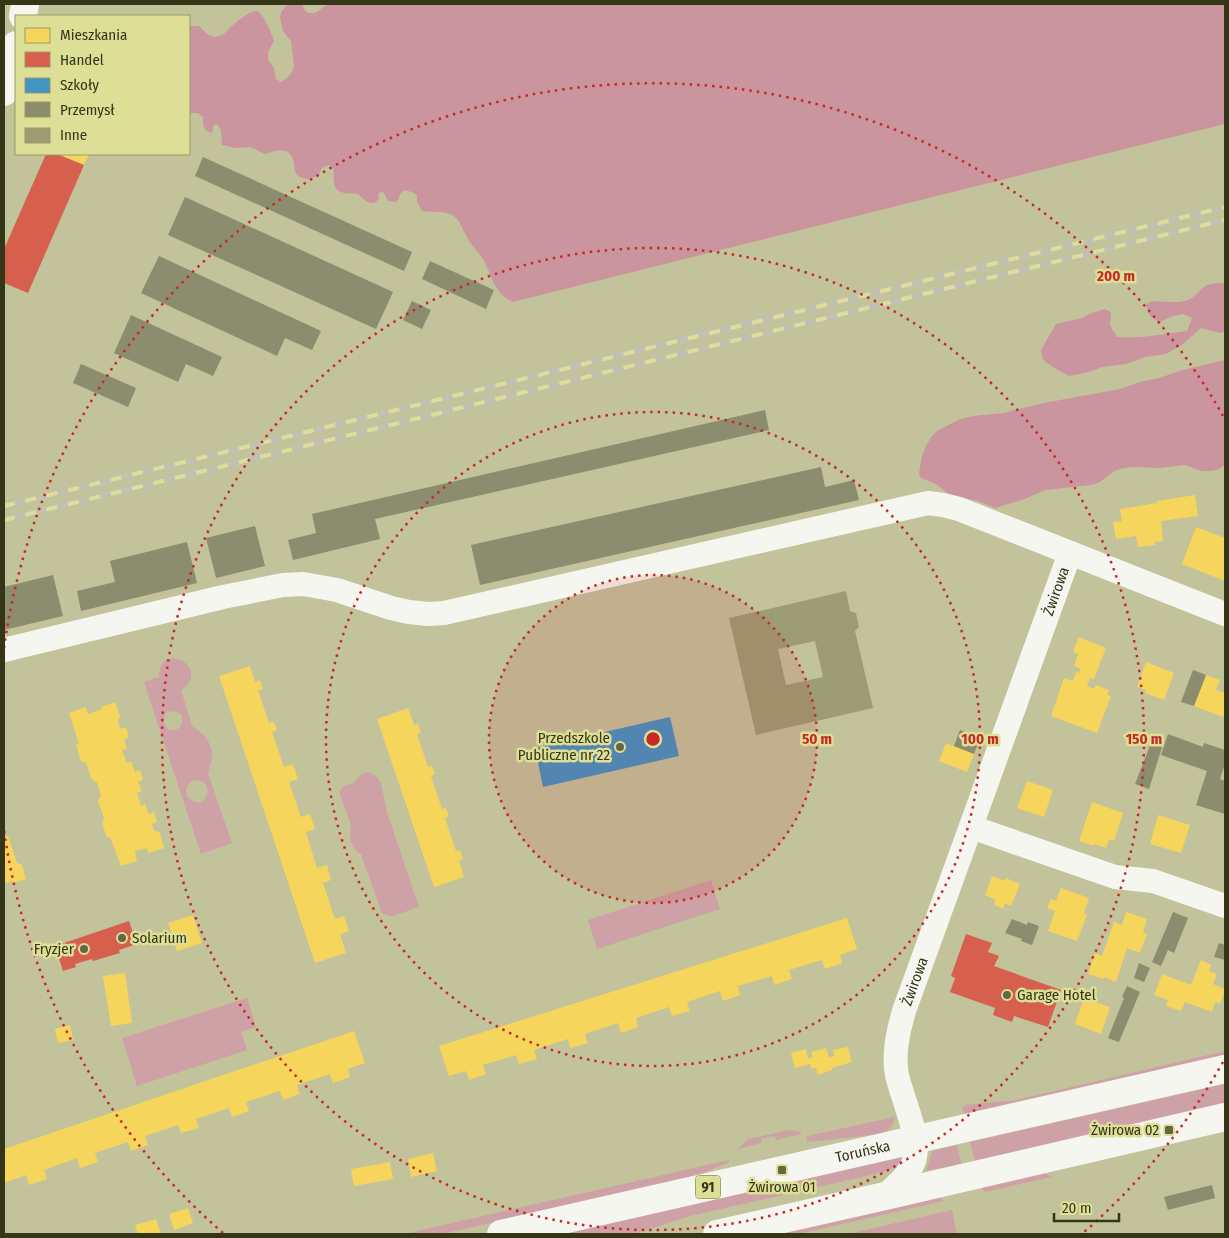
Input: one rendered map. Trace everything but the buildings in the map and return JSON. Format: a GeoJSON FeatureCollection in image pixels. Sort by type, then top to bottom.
{"type":"FeatureCollection","features":[{"type":"Feature","properties":{"kind":"main road"},"geometry":{"type":"LineString","coordinates":[[4,92],[15,49]]}},
{"type":"Feature","properties":{"kind":"main road","name":"Toruńska"},"geometry":{"type":"LineString","coordinates":[[501,1234],[1225,1069]]}},
{"type":"Feature","properties":{"kind":"main road"},"geometry":{"type":"LineString","coordinates":[[717,1234],[1225,1117]]}},
{"type":"Feature","properties":{"kind":"street"},"geometry":{"type":"LineString","coordinates":[[4,650],[223,597],[284,585],[303,584],[337,590],[409,612],[444,613],[928,503],[959,509],[1225,614]]}},
{"type":"Feature","properties":{"kind":"street","name":"Żwirowa"},"geometry":{"type":"LineString","coordinates":[[916,1140],[897,1074],[898,1036],[904,1011],[1070,553]]}},
{"type":"Feature","properties":{"kind":"street"},"geometry":{"type":"LineString","coordinates":[[971,827],[1115,877],[1153,881],[1225,906]]}},
{"type":"Feature","properties":{"kind":"street"},"geometry":{"type":"LineString","coordinates":[[885,1196],[909,1172],[915,1158],[916,1140]]}},
{"type":"Feature","properties":{"kind":"shaded area"},"geometry":{"type":"Polygon","coordinates":[[[288,4],[302,4],[308,13],[315,13],[328,4],[1225,4],[1225,124],[513,302],[506,298],[497,288],[485,262],[470,242],[459,222],[452,215],[422,211],[417,202],[417,195],[405,190],[400,194],[396,202],[388,201],[384,193],[381,192],[378,195],[379,199],[373,203],[368,202],[358,194],[339,191],[335,186],[333,168],[330,165],[323,168],[316,177],[309,179],[299,177],[295,171],[293,159],[288,152],[281,150],[265,154],[250,147],[236,148],[222,145],[221,131],[218,125],[215,124],[212,133],[209,132],[204,127],[203,117],[198,113],[190,113],[190,26],[199,26],[207,34],[214,37],[225,33],[245,16],[257,11],[273,38],[274,41],[268,52],[268,60],[274,68],[276,79],[281,82],[289,76],[294,66],[291,41],[283,31],[280,18],[281,12],[288,4]]]}},
{"type":"Feature","properties":{"kind":"shaded area"},"geometry":{"type":"Polygon","coordinates":[[[1225,283],[1225,332],[1220,333],[1201,328],[1183,344],[1166,354],[1145,357],[1126,364],[1102,367],[1069,376],[1043,360],[1041,350],[1056,324],[1082,318],[1105,309],[1111,312],[1110,325],[1117,337],[1144,337],[1187,331],[1192,318],[1183,314],[1159,322],[1150,316],[1146,305],[1151,301],[1174,302],[1188,300],[1205,286],[1225,283]]]}},
{"type":"Feature","properties":{"kind":"shaded area"},"geometry":{"type":"Polygon","coordinates":[[[1225,360],[1225,465],[1219,469],[1201,471],[1185,465],[1159,468],[1124,468],[1114,471],[1100,482],[1091,485],[1045,490],[1025,499],[995,508],[978,501],[950,495],[936,484],[921,478],[919,473],[922,456],[931,437],[937,431],[958,420],[973,416],[1003,413],[1044,403],[1120,389],[1183,370],[1225,360]]]}},
{"type":"Feature","properties":{"kind":"shaded area"},"geometry":{"type":"Polygon","coordinates":[[[169,659],[180,660],[191,671],[190,681],[181,690],[192,726],[205,736],[212,750],[208,774],[232,843],[201,854],[144,682],[159,677],[162,664],[169,659]],[[173,711],[166,713],[163,720],[165,726],[173,730],[180,727],[182,718],[180,713],[173,711]],[[194,780],[187,786],[187,796],[193,801],[199,802],[204,800],[208,791],[206,785],[194,780]]]}},
{"type":"Feature","properties":{"kind":"shaded area"},"geometry":{"type":"Polygon","coordinates":[[[368,772],[375,775],[381,783],[387,812],[419,907],[393,916],[382,913],[361,854],[357,852],[351,842],[351,826],[340,794],[343,787],[354,783],[360,776],[368,772]]]}},
{"type":"Feature","properties":{"kind":"shaded area"},"geometry":{"type":"Polygon","coordinates":[[[711,880],[720,909],[597,949],[588,920],[711,880]]]}},
{"type":"Feature","properties":{"kind":"shaded area"},"geometry":{"type":"Polygon","coordinates":[[[247,998],[256,1027],[241,1032],[247,1050],[137,1086],[122,1038],[247,998]]]}},
{"type":"Feature","properties":{"kind":"shaded area"},"geometry":{"type":"Polygon","coordinates":[[[1225,1051],[1225,1057],[965,1115],[962,1108],[965,1105],[1016,1100],[1225,1051]]]}},
{"type":"Feature","properties":{"kind":"shaded area"},"geometry":{"type":"Polygon","coordinates":[[[1225,1084],[1225,1104],[975,1161],[970,1142],[1225,1084]]]}},
{"type":"Feature","properties":{"kind":"shaded area"},"geometry":{"type":"Polygon","coordinates":[[[895,1117],[891,1127],[882,1134],[807,1142],[807,1136],[895,1117]]]}},
{"type":"Feature","properties":{"kind":"shaded area"},"geometry":{"type":"Polygon","coordinates":[[[789,1130],[801,1132],[801,1134],[776,1140],[775,1136],[761,1139],[761,1143],[738,1149],[748,1139],[789,1130]]]}},
{"type":"Feature","properties":{"kind":"shaded area"},"geometry":{"type":"Polygon","coordinates":[[[957,1145],[961,1164],[926,1171],[932,1151],[957,1145]]]}},
{"type":"Feature","properties":{"kind":"shaded area"},"geometry":{"type":"Polygon","coordinates":[[[901,1157],[902,1159],[899,1164],[884,1172],[690,1216],[634,1234],[560,1234],[901,1157]]]}},
{"type":"Feature","properties":{"kind":"shaded area"},"geometry":{"type":"Polygon","coordinates":[[[729,1160],[729,1162],[694,1177],[442,1234],[404,1234],[729,1160]]]}},
{"type":"Feature","properties":{"kind":"shaded area"},"geometry":{"type":"Polygon","coordinates":[[[1044,1173],[1052,1177],[985,1192],[981,1187],[1044,1173]]]}},
{"type":"Feature","properties":{"kind":"shaded area"},"geometry":{"type":"Polygon","coordinates":[[[939,1197],[944,1201],[798,1234],[774,1234],[939,1197]]]}},
{"type":"Feature","properties":{"kind":"shaded area"},"geometry":{"type":"Polygon","coordinates":[[[952,1210],[957,1234],[848,1234],[952,1210]]]}},
{"type":"Feature","properties":{"kind":"railway"},"geometry":{"type":"LineString","coordinates":[[4,506],[1225,207]]}},
{"type":"Feature","properties":{"kind":"railway"},"geometry":{"type":"LineString","coordinates":[[4,520],[1225,220]]}},
{"type":"Feature","properties":{"kind":"place","name":"Przedszkole Publiczne nr 22"},"geometry":{"type":"Point","coordinates":[620,747]}},
{"type":"Feature","properties":{"kind":"place","name":"Solarium"},"geometry":{"type":"Point","coordinates":[122,938]}},
{"type":"Feature","properties":{"kind":"place","name":"Fryzjer"},"geometry":{"type":"Point","coordinates":[84,949]}},
{"type":"Feature","properties":{"kind":"place","name":"Garage Hotel"},"geometry":{"type":"Point","coordinates":[1007,995]}},
{"type":"Feature","properties":{"kind":"place","name":"Żwirowa 02"},"geometry":{"type":"Point","coordinates":[1169,1130]}},
{"type":"Feature","properties":{"kind":"place","name":"Żwirowa 01"},"geometry":{"type":"Point","coordinates":[782,1170]}}]}
